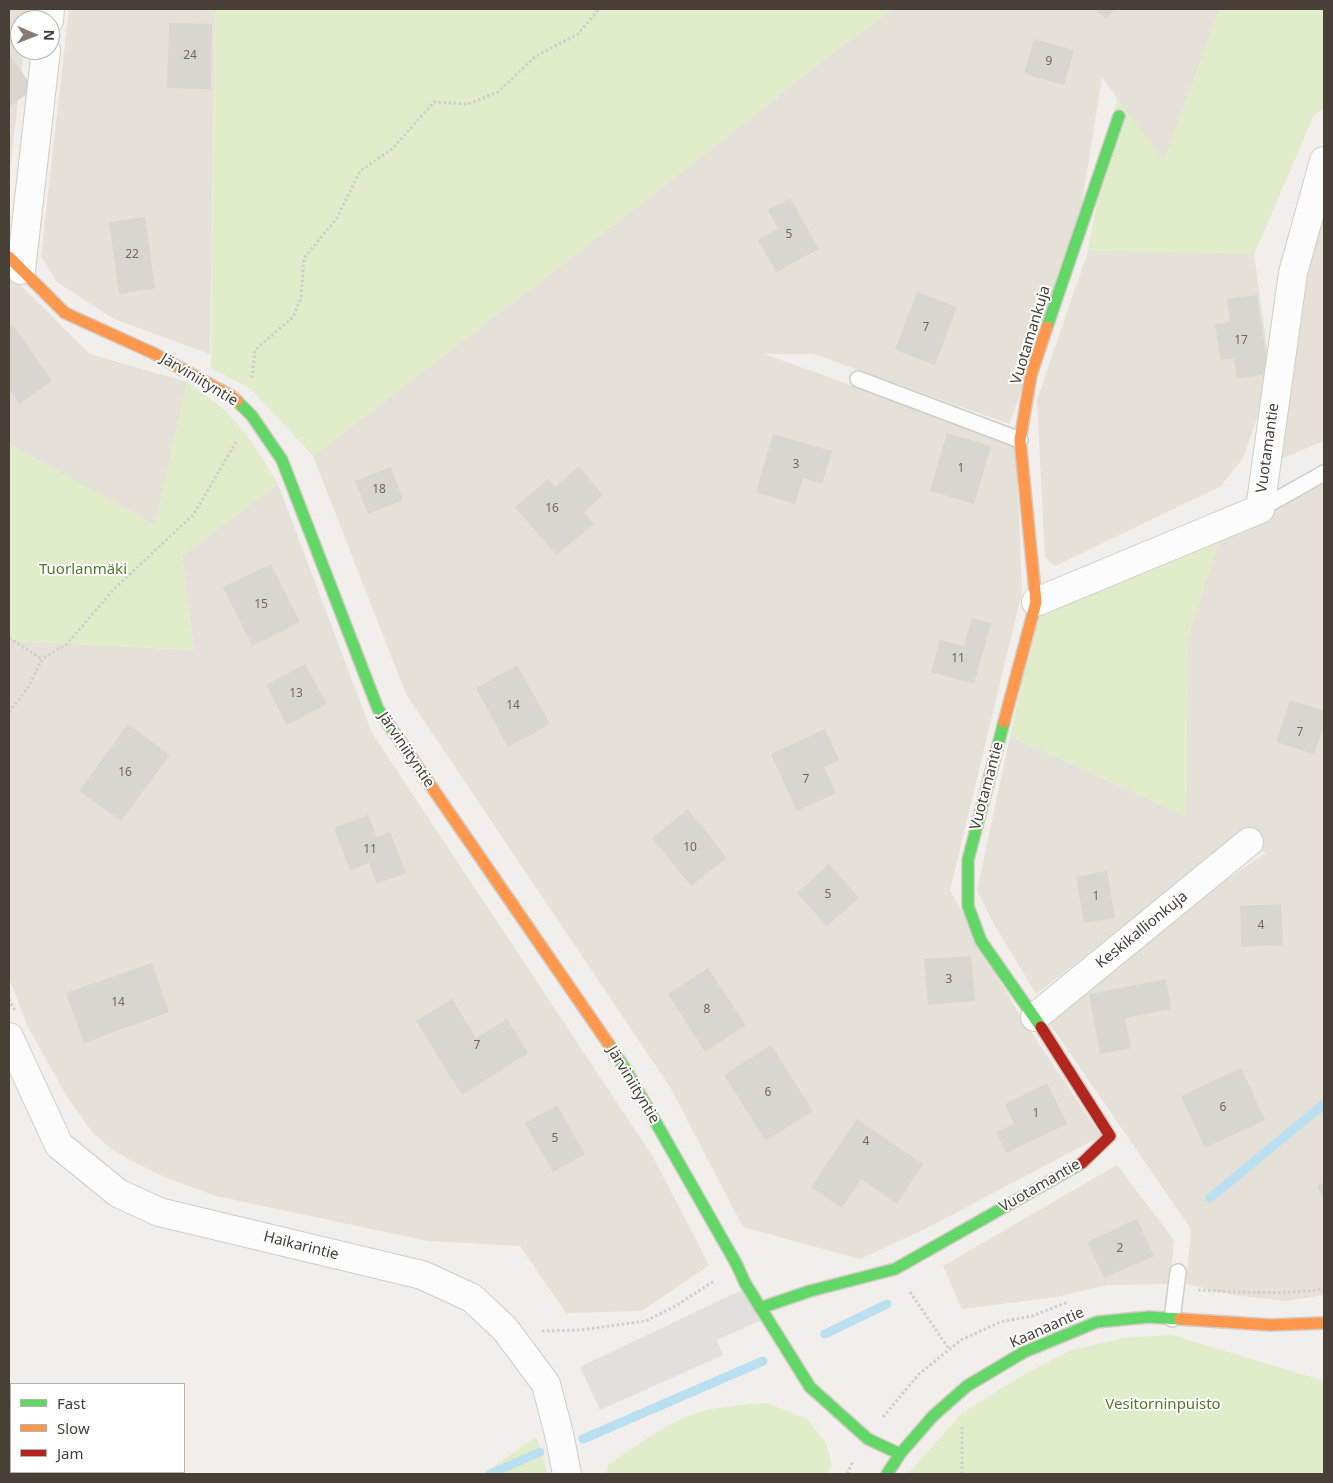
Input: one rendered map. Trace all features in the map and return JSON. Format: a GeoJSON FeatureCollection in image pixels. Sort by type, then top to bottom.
{"type":"FeatureCollection","features":[{"type":"Feature","properties":{"kind":"street","name":"Järviniityntie"},"geometry":{"type":"LineString","coordinates":[[45,60],[15,264],[65,313],[153,353],[230,396],[252,416],[282,460],[378,709],[626,1070],[745,1283],[810,1387],[868,1438],[900,1454]]}},
{"type":"Feature","properties":{"kind":"street","name":"Vuotamankuja"},"geometry":{"type":"LineString","coordinates":[[1036,602],[1020,440],[1031,375],[1119,116]]}},
{"type":"Feature","properties":{"kind":"street","name":"Vuotamantie"},"geometry":{"type":"LineString","coordinates":[[760,1308],[810,1291],[895,1269],[1083,1162],[1110,1136],[1035,1017],[981,940],[968,906],[968,860],[1036,602],[1260,509],[1292,272],[1324,161]]}},
{"type":"Feature","properties":{"kind":"street","name":"Keskikallionkuja"},"geometry":{"type":"LineString","coordinates":[[1035,1017],[1250,842]]}},
{"type":"Feature","properties":{"kind":"street","name":"Haikarintie"},"geometry":{"type":"LineString","coordinates":[[9,1037],[59,1145],[118,1193],[159,1212],[422,1275],[472,1298],[505,1330],[546,1384],[567,1474]]}},
{"type":"Feature","properties":{"kind":"street","name":"Kaanaantie"},"geometry":{"type":"LineString","coordinates":[[887,1474],[900,1454],[933,1416],[967,1386],[1024,1352],[1097,1322],[1149,1317],[1270,1325],[1324,1323]]}},
{"type":"Feature","properties":{"kind":"lane"},"geometry":{"type":"LineString","coordinates":[[858,379],[1020,440]]}},
{"type":"Feature","properties":{"kind":"lane"},"geometry":{"type":"LineString","coordinates":[[1260,509],[1324,473]]}},
{"type":"Feature","properties":{"kind":"lane"},"geometry":{"type":"LineString","coordinates":[[1172,1319],[1178,1272]]}},
{"type":"Feature","properties":{"kind":"path"},"geometry":{"type":"LineString","coordinates":[[230,396],[254,377],[255,350],[293,317],[301,298],[304,258],[338,218],[360,172],[392,149],[434,102],[468,104],[498,92],[536,56],[578,34],[599,9]]}},
{"type":"Feature","properties":{"kind":"path"},"geometry":{"type":"LineString","coordinates":[[9,712],[29,686],[42,659],[68,644],[114,589],[194,514],[252,416]]}},
{"type":"Feature","properties":{"kind":"path"},"geometry":{"type":"LineString","coordinates":[[9,638],[42,659]]}},
{"type":"Feature","properties":{"kind":"path"},"geometry":{"type":"LineString","coordinates":[[538,1331],[580,1330],[646,1321],[677,1305],[737,1266]]}},
{"type":"Feature","properties":{"kind":"path"},"geometry":{"type":"LineString","coordinates":[[895,1269],[949,1349]]}},
{"type":"Feature","properties":{"kind":"path"},"geometry":{"type":"LineString","coordinates":[[962,1474],[962,1413],[967,1386]]}},
{"type":"Feature","properties":{"kind":"shaded area"},"geometry":{"type":"Polygon","coordinates":[[[9,9],[28,9],[10,10],[10,60],[23,60],[9,178],[9,9]]]}},
{"type":"Feature","properties":{"kind":"shaded area"},"geometry":{"type":"Polygon","coordinates":[[[69,9],[217,9],[215,12],[210,354],[114,319],[57,282],[41,256],[69,9]]]}},
{"type":"Feature","properties":{"kind":"shaded area"},"geometry":{"type":"Polygon","coordinates":[[[893,9],[1324,9],[1324,108],[1313,116],[1254,254],[1271,378],[1243,458],[1221,486],[1055,566],[1045,558],[1037,400],[1088,251],[1117,98],[1102,77],[1075,247],[1009,424],[814,354],[764,354],[1016,444],[1022,592],[950,890],[1017,1011],[1101,1136],[927,1228],[860,1259],[743,1227],[670,1087],[406,694],[313,456],[650,197],[839,48],[893,9]]]}},
{"type":"Feature","properties":{"kind":"shaded area"},"geometry":{"type":"Polygon","coordinates":[[[1324,157],[1324,441],[1269,464],[1292,386],[1280,260],[1324,157]]]}},
{"type":"Feature","properties":{"kind":"shaded area"},"geometry":{"type":"Polygon","coordinates":[[[9,274],[90,354],[187,382],[155,525],[9,444],[9,274]]]}},
{"type":"Feature","properties":{"kind":"shaded area"},"geometry":{"type":"Polygon","coordinates":[[[1324,467],[1324,1295],[1286,1301],[1233,1295],[1186,1284],[1191,1229],[1043,1014],[1171,917],[1266,853],[1241,840],[1036,994],[995,926],[977,891],[1010,736],[1186,816],[1188,637],[1228,512],[1324,467]]]}},
{"type":"Feature","properties":{"kind":"shaded area"},"geometry":{"type":"Polygon","coordinates":[[[278,484],[372,733],[653,1157],[709,1265],[642,1311],[566,1313],[520,1246],[428,1241],[216,1196],[162,1176],[128,1159],[109,1147],[92,1132],[66,1095],[27,1025],[9,977],[9,641],[194,650],[182,555],[278,484]]]}},
{"type":"Feature","properties":{"kind":"shaded area"},"geometry":{"type":"Polygon","coordinates":[[[1117,1165],[1174,1240],[1170,1284],[1107,1285],[1056,1297],[962,1309],[943,1266],[1117,1165]]]}},
{"type":"Feature","properties":{"kind":"shaded area"},"geometry":{"type":"Polygon","coordinates":[[[748,1287],[766,1318],[717,1340],[723,1355],[600,1410],[580,1367],[748,1287]]]}},
{"type":"Feature","properties":{"kind":"green space"},"geometry":{"type":"Polygon","coordinates":[[[217,9],[893,9],[839,48],[650,197],[313,456],[251,389],[211,368],[215,12],[217,9]]]}},
{"type":"Feature","properties":{"kind":"green space"},"geometry":{"type":"Polygon","coordinates":[[[1219,9],[1324,9],[1324,108],[1313,116],[1254,254],[1088,251],[1117,98],[1164,160],[1219,9]]]}},
{"type":"Feature","properties":{"kind":"green space","name":"Tuorlanmäki"},"geometry":{"type":"Polygon","coordinates":[[[187,382],[216,403],[235,421],[256,448],[278,484],[182,555],[194,650],[9,641],[9,444],[155,525],[187,382]]]}},
{"type":"Feature","properties":{"kind":"green space"},"geometry":{"type":"Polygon","coordinates":[[[1228,512],[1188,637],[1186,816],[1010,736],[1037,613],[1228,512]]]}},
{"type":"Feature","properties":{"kind":"green space","name":"Vesitorninpuisto"},"geometry":{"type":"Polygon","coordinates":[[[1172,1335],[1324,1381],[1324,1474],[908,1474],[962,1413],[1023,1375],[1069,1351],[1123,1338],[1172,1335]]]}},
{"type":"Feature","properties":{"kind":"green space"},"geometry":{"type":"Polygon","coordinates":[[[767,1403],[807,1419],[826,1443],[832,1465],[827,1474],[606,1474],[608,1465],[669,1425],[691,1415],[728,1406],[767,1403]]]}},
{"type":"Feature","properties":{"kind":"green space"},"geometry":{"type":"Polygon","coordinates":[[[536,1437],[548,1474],[483,1474],[536,1437]]]}},
{"type":"Feature","properties":{"kind":"building"},"geometry":{"type":"Polygon","coordinates":[[[1095,9],[1115,9],[1106,19],[1095,9]]]}},
{"type":"Feature","properties":{"kind":"building"},"geometry":{"type":"Polygon","coordinates":[[[169,23],[212,24],[211,89],[167,88],[169,23]]]}},
{"type":"Feature","properties":{"kind":"building"},"geometry":{"type":"Polygon","coordinates":[[[1034,39],[1074,50],[1064,85],[1024,74],[1034,39]]]}},
{"type":"Feature","properties":{"kind":"building"},"geometry":{"type":"Polygon","coordinates":[[[9,54],[10,60],[13,60],[34,89],[9,107],[9,54]]]}},
{"type":"Feature","properties":{"kind":"building"},"geometry":{"type":"Polygon","coordinates":[[[790,198],[819,249],[776,272],[758,240],[778,229],[768,210],[790,198]]]}},
{"type":"Feature","properties":{"kind":"building"},"geometry":{"type":"Polygon","coordinates":[[[145,217],[155,288],[119,294],[109,222],[145,217]]]}},
{"type":"Feature","properties":{"kind":"building"},"geometry":{"type":"Polygon","coordinates":[[[917,292],[957,307],[935,365],[895,350],[917,292]]]}},
{"type":"Feature","properties":{"kind":"building"},"geometry":{"type":"Polygon","coordinates":[[[1257,295],[1269,374],[1237,379],[1234,358],[1221,360],[1215,324],[1230,322],[1227,299],[1257,295]]]}},
{"type":"Feature","properties":{"kind":"building"},"geometry":{"type":"Polygon","coordinates":[[[13,325],[52,381],[19,404],[9,389],[9,328],[13,325]]]}},
{"type":"Feature","properties":{"kind":"building"},"geometry":{"type":"Polygon","coordinates":[[[947,433],[991,446],[974,504],[930,491],[947,433]]]}},
{"type":"Feature","properties":{"kind":"building"},"geometry":{"type":"Polygon","coordinates":[[[773,434],[832,451],[822,484],[803,478],[795,504],[756,492],[773,434]]]}},
{"type":"Feature","properties":{"kind":"building"},"geometry":{"type":"Polygon","coordinates":[[[579,466],[603,495],[584,512],[594,524],[556,555],[515,507],[548,479],[555,487],[579,466]]]}},
{"type":"Feature","properties":{"kind":"building"},"geometry":{"type":"Polygon","coordinates":[[[391,467],[403,500],[368,514],[355,481],[391,467]]]}},
{"type":"Feature","properties":{"kind":"building"},"geometry":{"type":"Polygon","coordinates":[[[271,564],[300,622],[252,646],[223,587],[271,564]]]}},
{"type":"Feature","properties":{"kind":"building"},"geometry":{"type":"Polygon","coordinates":[[[972,618],[991,623],[974,684],[931,672],[940,640],[964,646],[972,618]]]}},
{"type":"Feature","properties":{"kind":"building"},"geometry":{"type":"Polygon","coordinates":[[[305,664],[327,704],[287,725],[266,685],[305,664]]]}},
{"type":"Feature","properties":{"kind":"building"},"geometry":{"type":"Polygon","coordinates":[[[517,665],[550,724],[508,747],[476,688],[517,665]]]}},
{"type":"Feature","properties":{"kind":"building"},"geometry":{"type":"Polygon","coordinates":[[[1290,700],[1324,711],[1324,725],[1314,754],[1276,742],[1290,700]]]}},
{"type":"Feature","properties":{"kind":"building"},"geometry":{"type":"Polygon","coordinates":[[[128,724],[170,755],[121,821],[79,791],[128,724]]]}},
{"type":"Feature","properties":{"kind":"building"},"geometry":{"type":"Polygon","coordinates":[[[825,729],[839,760],[824,767],[836,793],[797,811],[771,754],[825,729]]]}},
{"type":"Feature","properties":{"kind":"building"},"geometry":{"type":"Polygon","coordinates":[[[688,809],[727,858],[691,886],[652,838],[688,809]]]}},
{"type":"Feature","properties":{"kind":"building"},"geometry":{"type":"Polygon","coordinates":[[[368,815],[377,837],[390,832],[406,873],[377,884],[369,863],[350,871],[334,828],[368,815]]]}},
{"type":"Feature","properties":{"kind":"building"},"geometry":{"type":"Polygon","coordinates":[[[829,864],[859,898],[827,926],[797,893],[829,864]]]}},
{"type":"Feature","properties":{"kind":"building"},"geometry":{"type":"Polygon","coordinates":[[[1107,871],[1115,918],[1084,923],[1076,877],[1107,871]]]}},
{"type":"Feature","properties":{"kind":"building"},"geometry":{"type":"Polygon","coordinates":[[[1281,904],[1283,945],[1241,947],[1240,906],[1281,904]]]}},
{"type":"Feature","properties":{"kind":"building"},"geometry":{"type":"Polygon","coordinates":[[[971,956],[975,1001],[928,1005],[924,959],[971,956]]]}},
{"type":"Feature","properties":{"kind":"building"},"geometry":{"type":"Polygon","coordinates":[[[152,963],[169,1012],[84,1043],[66,993],[152,963]]]}},
{"type":"Feature","properties":{"kind":"building"},"geometry":{"type":"Polygon","coordinates":[[[708,968],[746,1025],[705,1052],[668,994],[708,968]]]}},
{"type":"Feature","properties":{"kind":"building"},"geometry":{"type":"Polygon","coordinates":[[[1166,979],[1171,1009],[1125,1018],[1131,1048],[1100,1054],[1089,994],[1166,979]]]}},
{"type":"Feature","properties":{"kind":"building"},"geometry":{"type":"Polygon","coordinates":[[[452,999],[476,1038],[507,1019],[528,1053],[462,1095],[416,1021],[452,999]]]}},
{"type":"Feature","properties":{"kind":"building"},"geometry":{"type":"Polygon","coordinates":[[[771,1045],[813,1111],[766,1141],[724,1075],[771,1045]]]}},
{"type":"Feature","properties":{"kind":"building"},"geometry":{"type":"Polygon","coordinates":[[[1241,1068],[1265,1120],[1205,1148],[1181,1096],[1241,1068]]]}},
{"type":"Feature","properties":{"kind":"building"},"geometry":{"type":"Polygon","coordinates":[[[1047,1083],[1067,1124],[1006,1153],[996,1132],[1014,1124],[1005,1104],[1047,1083]]]}},
{"type":"Feature","properties":{"kind":"building"},"geometry":{"type":"Polygon","coordinates":[[[557,1105],[585,1154],[553,1172],[525,1123],[557,1105]]]}},
{"type":"Feature","properties":{"kind":"building"},"geometry":{"type":"Polygon","coordinates":[[[857,1119],[923,1164],[897,1204],[861,1179],[842,1208],[811,1187],[857,1119]]]}},
{"type":"Feature","properties":{"kind":"building"},"geometry":{"type":"Polygon","coordinates":[[[1324,1183],[1324,1201],[1317,1186],[1324,1183]]]}},
{"type":"Feature","properties":{"kind":"building"},"geometry":{"type":"Polygon","coordinates":[[[1137,1219],[1154,1256],[1104,1278],[1087,1242],[1137,1219]]]}},
{"type":"Feature","properties":{"kind":"waterway"},"geometry":{"type":"LineString","coordinates":[[1210,1198],[1324,1104]]}},
{"type":"Feature","properties":{"kind":"waterway"},"geometry":{"type":"LineString","coordinates":[[825,1334],[887,1304]]}},
{"type":"Feature","properties":{"kind":"waterway"},"geometry":{"type":"LineString","coordinates":[[583,1439],[763,1361]]}},
{"type":"Feature","properties":{"kind":"waterway"},"geometry":{"type":"LineString","coordinates":[[490,1474],[540,1452]]}},
{"type":"Feature","properties":{"kind":"traffic: fast"},"geometry":{"type":"LineString","coordinates":[[1047,327],[1119,116]]}},
{"type":"Feature","properties":{"kind":"traffic: fast"},"geometry":{"type":"LineString","coordinates":[[237,401],[252,416],[282,460],[378,709],[411,757]]}},
{"type":"Feature","properties":{"kind":"traffic: fast"},"geometry":{"type":"LineString","coordinates":[[1004,722],[968,860],[968,906],[981,941],[1041,1027]]}},
{"type":"Feature","properties":{"kind":"traffic: fast"},"geometry":{"type":"LineString","coordinates":[[608,1043],[626,1070],[737,1265],[745,1283],[810,1387],[868,1439],[900,1454]]}},
{"type":"Feature","properties":{"kind":"traffic: fast"},"geometry":{"type":"LineString","coordinates":[[760,1308],[810,1291],[895,1269],[1082,1163]]}},
{"type":"Feature","properties":{"kind":"traffic: fast"},"geometry":{"type":"LineString","coordinates":[[887,1474],[900,1454],[933,1416],[967,1386],[1024,1352],[1097,1322],[1149,1317],[1180,1319]]}},
{"type":"Feature","properties":{"kind":"traffic: slow"},"geometry":{"type":"LineString","coordinates":[[9,257],[65,313],[153,353],[237,401]]}},
{"type":"Feature","properties":{"kind":"traffic: slow"},"geometry":{"type":"LineString","coordinates":[[1004,722],[1036,602],[1020,440],[1031,375],[1047,327]]}},
{"type":"Feature","properties":{"kind":"traffic: slow"},"geometry":{"type":"LineString","coordinates":[[411,757],[608,1043]]}},
{"type":"Feature","properties":{"kind":"traffic: slow"},"geometry":{"type":"LineString","coordinates":[[1180,1319],[1270,1325],[1324,1323]]}},
{"type":"Feature","properties":{"kind":"traffic: jam"},"geometry":{"type":"LineString","coordinates":[[1041,1027],[1110,1136],[1082,1163]]}}]}
